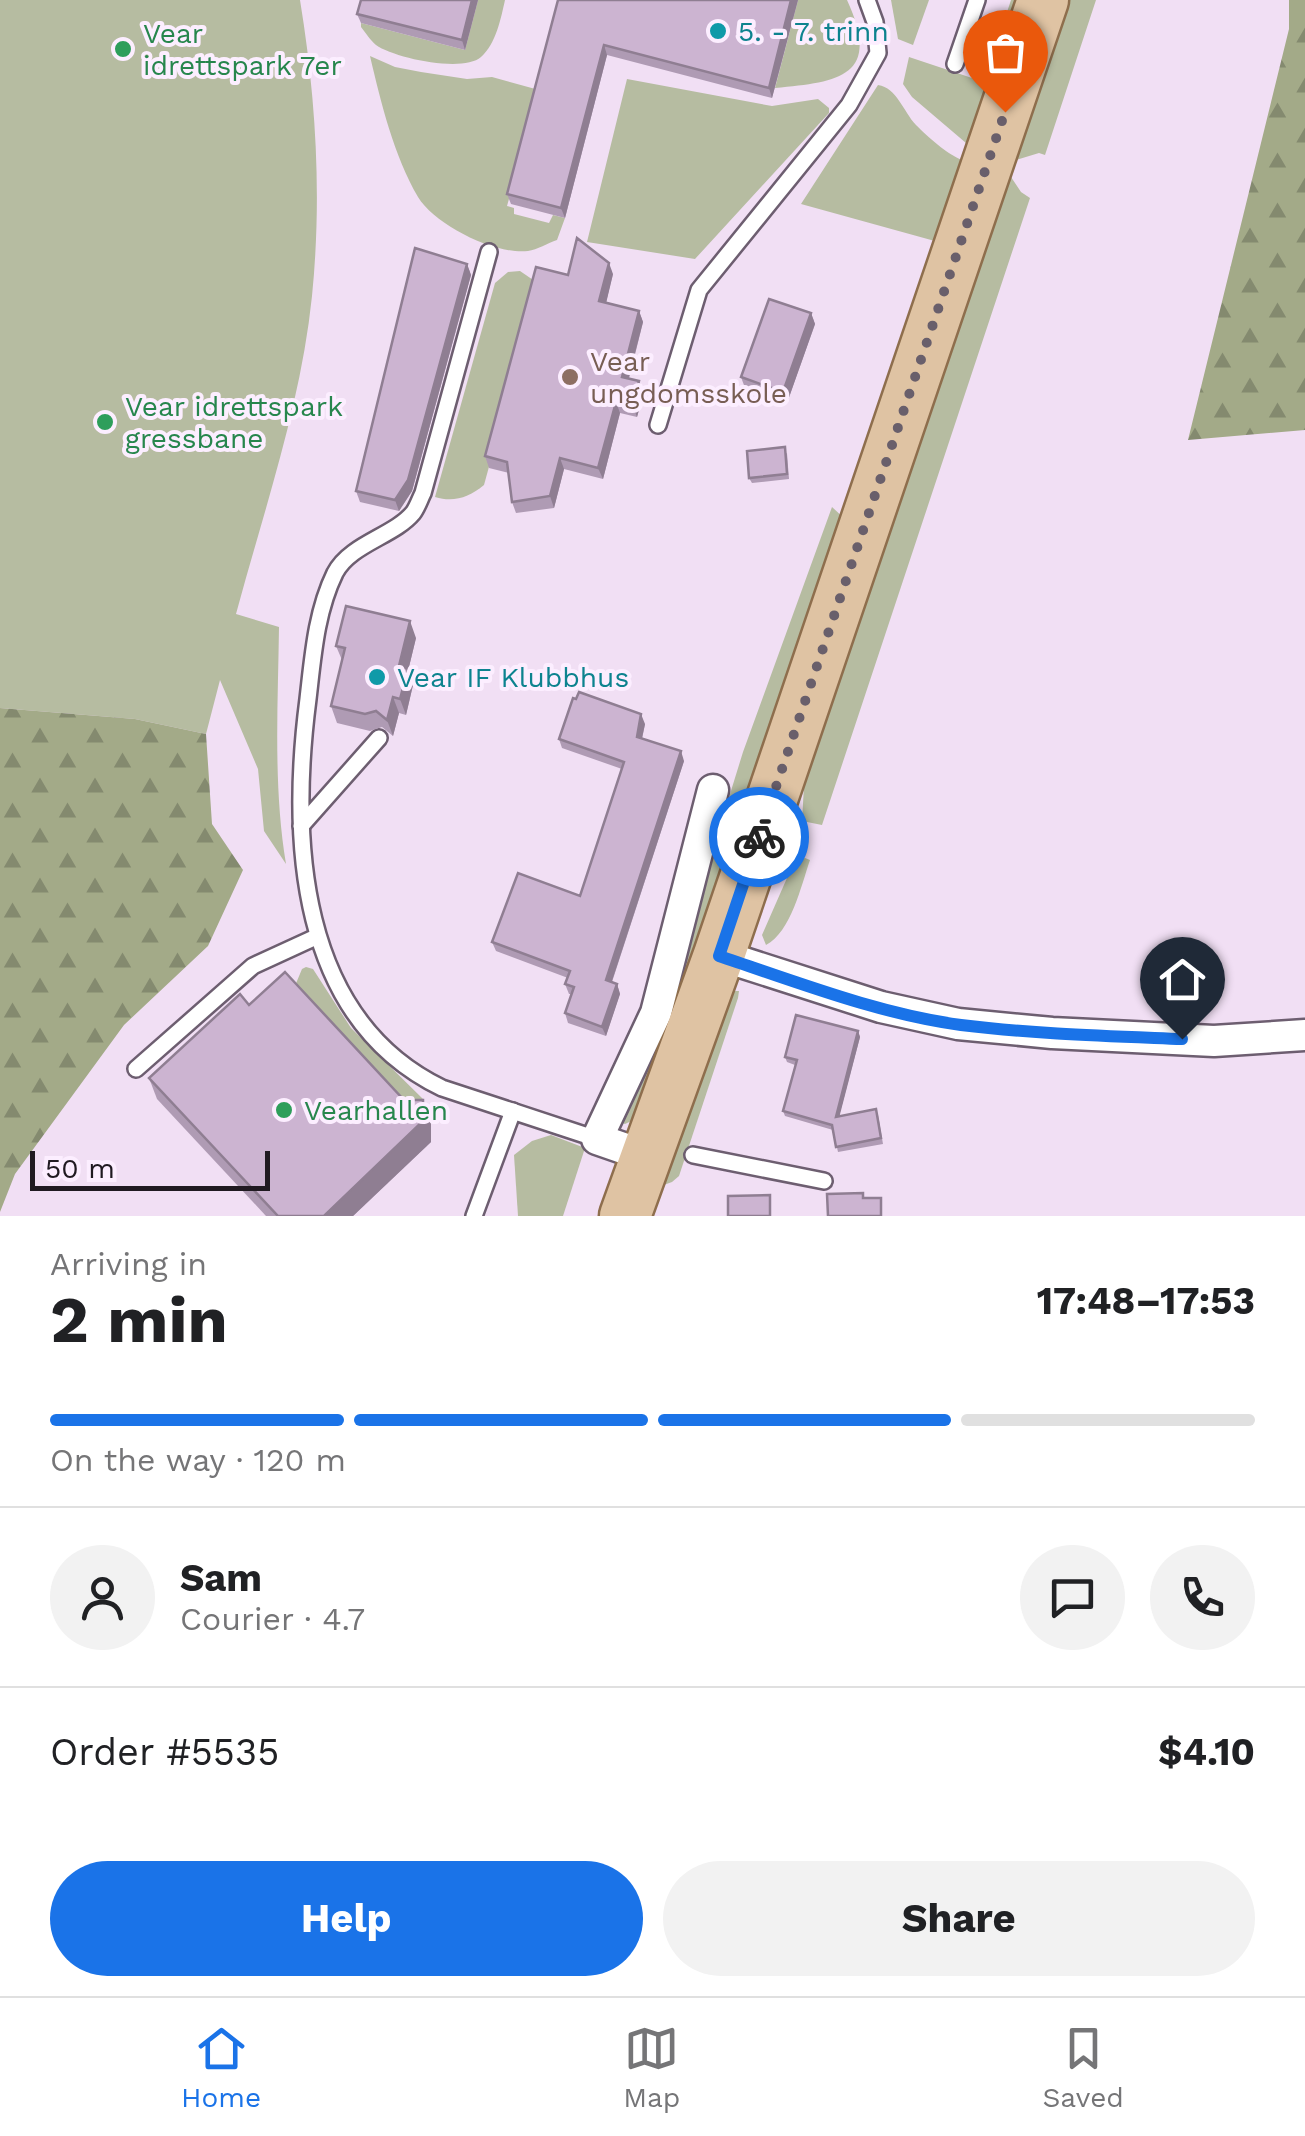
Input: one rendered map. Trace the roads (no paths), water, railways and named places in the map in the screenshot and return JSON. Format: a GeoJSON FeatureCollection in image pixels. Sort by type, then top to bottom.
{"type":"FeatureCollection","features":[{"type":"Feature","properties":{"kind":"main road"},"geometry":{"type":"LineString","coordinates":[[625,1216],[669,1155],[719,956],[1043,0]]}},
{"type":"Feature","properties":{"kind":"street"},"geometry":{"type":"LineString","coordinates":[[669,1155],[597,1139],[656,1014],[713,790]]}},
{"type":"Feature","properties":{"kind":"street"},"geometry":{"type":"LineString","coordinates":[[719,956],[881,1007],[958,1024],[1214,1041],[1305,1035]]}},
{"type":"Feature","properties":{"kind":"lane"},"geometry":{"type":"LineString","coordinates":[[658,425],[699,290],[849,105],[878,53],[875,22],[867,0]]}},
{"type":"Feature","properties":{"kind":"lane"},"geometry":{"type":"LineString","coordinates":[[955,64],[977,0]]}},
{"type":"Feature","properties":{"kind":"lane"},"geometry":{"type":"LineString","coordinates":[[488,252],[423,493],[413,514],[366,543],[337,569],[318,620],[305,722],[301,826],[306,889],[316,937],[336,988],[360,1023],[387,1051],[422,1079],[597,1139]]}},
{"type":"Feature","properties":{"kind":"lane"},"geometry":{"type":"LineString","coordinates":[[301,826],[378,738]]}},
{"type":"Feature","properties":{"kind":"lane"},"geometry":{"type":"LineString","coordinates":[[136,1069],[253,966],[316,937]]}},
{"type":"Feature","properties":{"kind":"lane"},"geometry":{"type":"LineString","coordinates":[[474,1216],[513,1111]]}},
{"type":"Feature","properties":{"kind":"lane"},"geometry":{"type":"LineString","coordinates":[[669,1155],[824,1181]]}},
{"type":"Feature","properties":{"kind":"place","name":"5. - 7. trinn"},"geometry":{"type":"Point","coordinates":[718,31]}},
{"type":"Feature","properties":{"kind":"place","name":"Vear idrettspark 7er"},"geometry":{"type":"Point","coordinates":[123,49]}},
{"type":"Feature","properties":{"kind":"place","name":"Vear ungdomsskole"},"geometry":{"type":"Point","coordinates":[570,377]}},
{"type":"Feature","properties":{"kind":"place","name":"Vear idrettspark gressbane"},"geometry":{"type":"Point","coordinates":[105,422]}},
{"type":"Feature","properties":{"kind":"place","name":"Vear IF Klubbhus"},"geometry":{"type":"Point","coordinates":[377,677]}},
{"type":"Feature","properties":{"kind":"place","name":"Vearhallen"},"geometry":{"type":"Point","coordinates":[284,1110]}}]}
